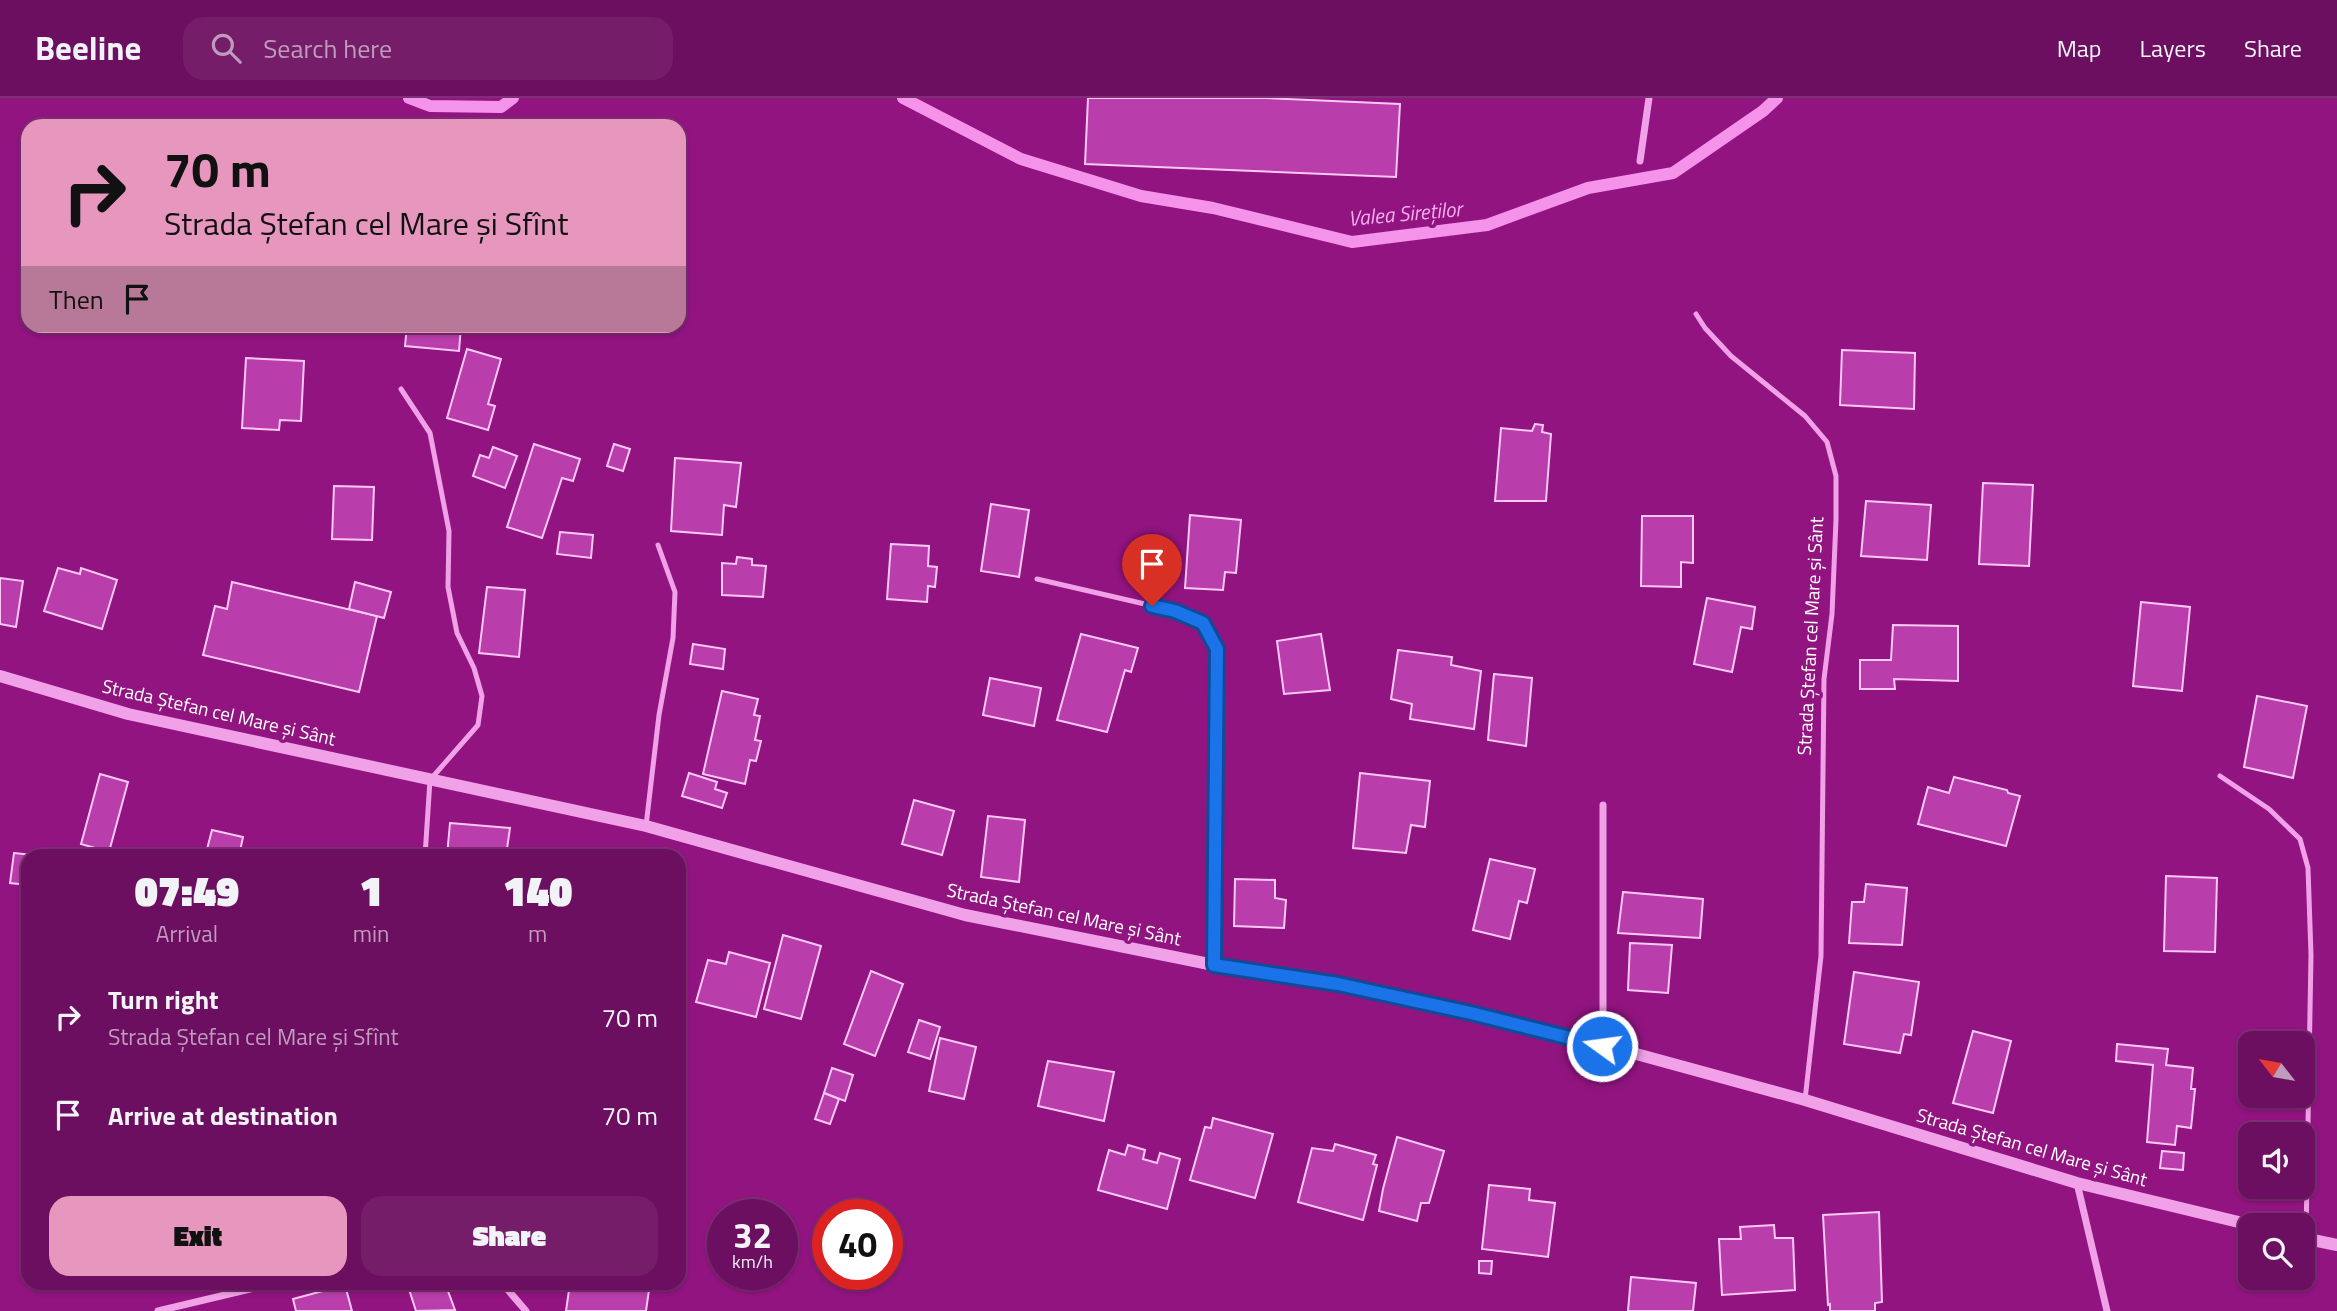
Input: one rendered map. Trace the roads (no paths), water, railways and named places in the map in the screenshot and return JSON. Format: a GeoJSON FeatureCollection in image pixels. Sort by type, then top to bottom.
{"type":"FeatureCollection","features":[{"type":"Feature","properties":{"kind":"street"},"geometry":{"type":"LineString","coordinates":[[1640,161],[1649,98]]}},
{"type":"Feature","properties":{"kind":"street","name":"Strada Ștefan cel Mare și Sânt"},"geometry":{"type":"LineString","coordinates":[[0,676],[128,713],[646,826],[965,915],[1214,965],[1338,984],[1471,1013],[1805,1100],[2077,1183],[2238,1222]]}},
{"type":"Feature","properties":{"kind":"street"},"geometry":{"type":"LineString","coordinates":[[1602,1046],[1603,805]]}},
{"type":"Feature","properties":{"kind":"street"},"geometry":{"type":"LineString","coordinates":[[2077,1183],[2107,1311]]}},
{"type":"Feature","properties":{"kind":"street"},"geometry":{"type":"LineString","coordinates":[[2315,1240],[2337,1245]]}},
{"type":"Feature","properties":{"kind":"street"},"geometry":{"type":"LineString","coordinates":[[158,1311],[246,1290]]}},
{"type":"Feature","properties":{"kind":"street"},"geometry":{"type":"LineString","coordinates":[[508,1290],[526,1311]]}},
{"type":"Feature","properties":{"kind":"lane","name":"Strada Ștefan cel Mare și Sânt"},"geometry":{"type":"LineString","coordinates":[[1696,314],[1731,356],[1805,416],[1827,442],[1836,476],[1832,614],[1824,679],[1821,956],[1805,1100]]}},
{"type":"Feature","properties":{"kind":"lane"},"geometry":{"type":"LineString","coordinates":[[401,389],[430,433],[449,531],[448,587],[457,633],[474,668],[482,696],[478,725],[430,780],[425,849]]}},
{"type":"Feature","properties":{"kind":"lane"},"geometry":{"type":"LineString","coordinates":[[646,826],[659,715],[673,638],[676,592],[658,545]]}},
{"type":"Feature","properties":{"kind":"lane"},"geometry":{"type":"LineString","coordinates":[[1037,579],[1175,611],[1203,623],[1217,649],[1214,965]]}},
{"type":"Feature","properties":{"kind":"lane"},"geometry":{"type":"LineString","coordinates":[[2220,776],[2269,809],[2300,839],[2308,869],[2311,955],[2306,1213]]}},
{"type":"Feature","properties":{"kind":"waterway","name":"Valea Sireților"},"geometry":{"type":"LineString","coordinates":[[409,98],[430,106],[501,107],[513,98]]}},
{"type":"Feature","properties":{"kind":"waterway","name":"Valea Sireților"},"geometry":{"type":"LineString","coordinates":[[903,98],[1021,159],[1141,196],[1213,208],[1352,242],[1487,225],[1588,188],[1673,173],[1763,111],[1777,98]]}}]}
